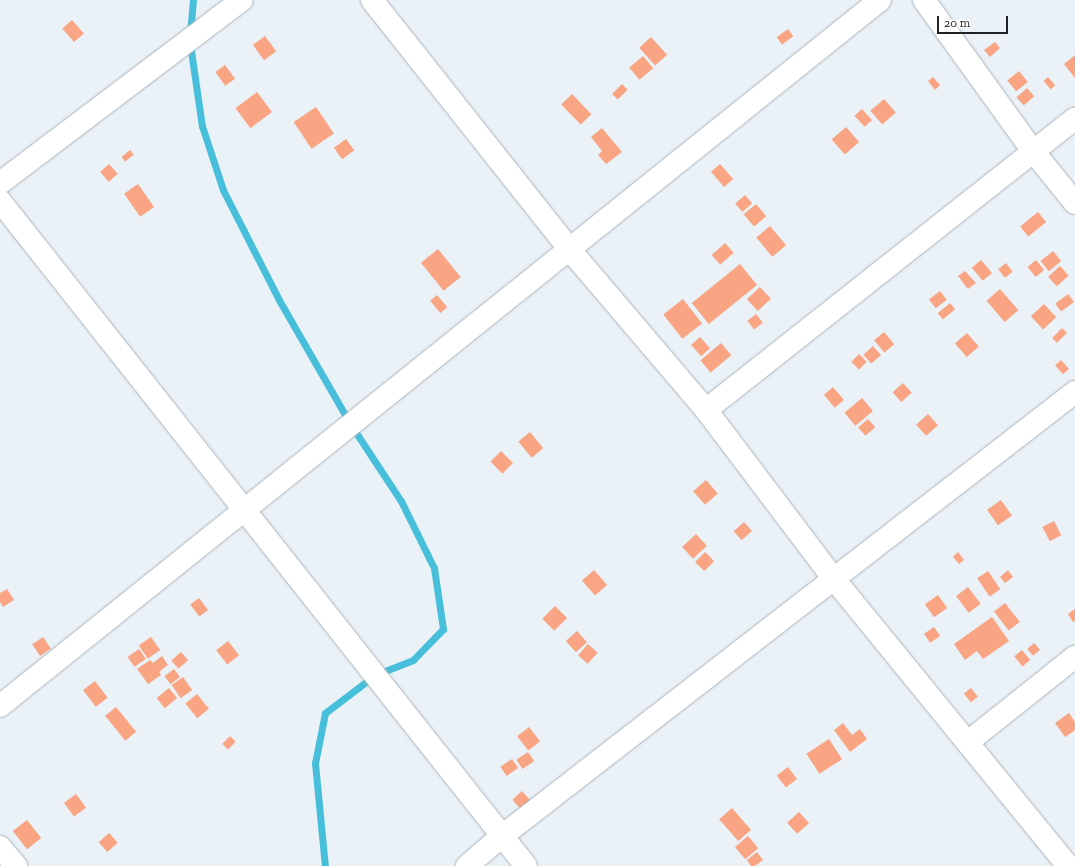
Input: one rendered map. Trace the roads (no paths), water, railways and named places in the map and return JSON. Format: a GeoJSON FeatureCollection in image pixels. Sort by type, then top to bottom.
{"type":"FeatureCollection","features":[{"type":"Feature","properties":{"kind":"street"},"geometry":{"type":"LineString","coordinates":[[0,183],[242,0]]}},
{"type":"Feature","properties":{"kind":"street"},"geometry":{"type":"LineString","coordinates":[[372,0],[570,250],[706,410],[834,578],[1068,866]]}},
{"type":"Feature","properties":{"kind":"street"},"geometry":{"type":"LineString","coordinates":[[0,706],[880,0]]}},
{"type":"Feature","properties":{"kind":"street"},"geometry":{"type":"LineString","coordinates":[[924,0],[1033,151],[1075,203]]}},
{"type":"Feature","properties":{"kind":"street"},"geometry":{"type":"LineString","coordinates":[[706,410],[1075,119]]}},
{"type":"Feature","properties":{"kind":"street"},"geometry":{"type":"LineString","coordinates":[[0,200],[526,866]]}},
{"type":"Feature","properties":{"kind":"street"},"geometry":{"type":"LineString","coordinates":[[468,866],[502,836],[1075,392]]}},
{"type":"Feature","properties":{"kind":"street"},"geometry":{"type":"LineString","coordinates":[[968,742],[1075,657]]}},
{"type":"Feature","properties":{"kind":"street"},"geometry":{"type":"LineString","coordinates":[[0,847],[16,866]]}},
{"type":"Feature","properties":{"kind":"waterway"},"geometry":{"type":"LineString","coordinates":[[190,34],[193,0]]}},
{"type":"Feature","properties":{"kind":"waterway"},"geometry":{"type":"LineString","coordinates":[[190,44],[202,126],[223,190],[279,300],[351,425],[401,501],[434,568],[443,629],[413,660],[375,675],[325,713],[315,763],[325,866]]}}]}
